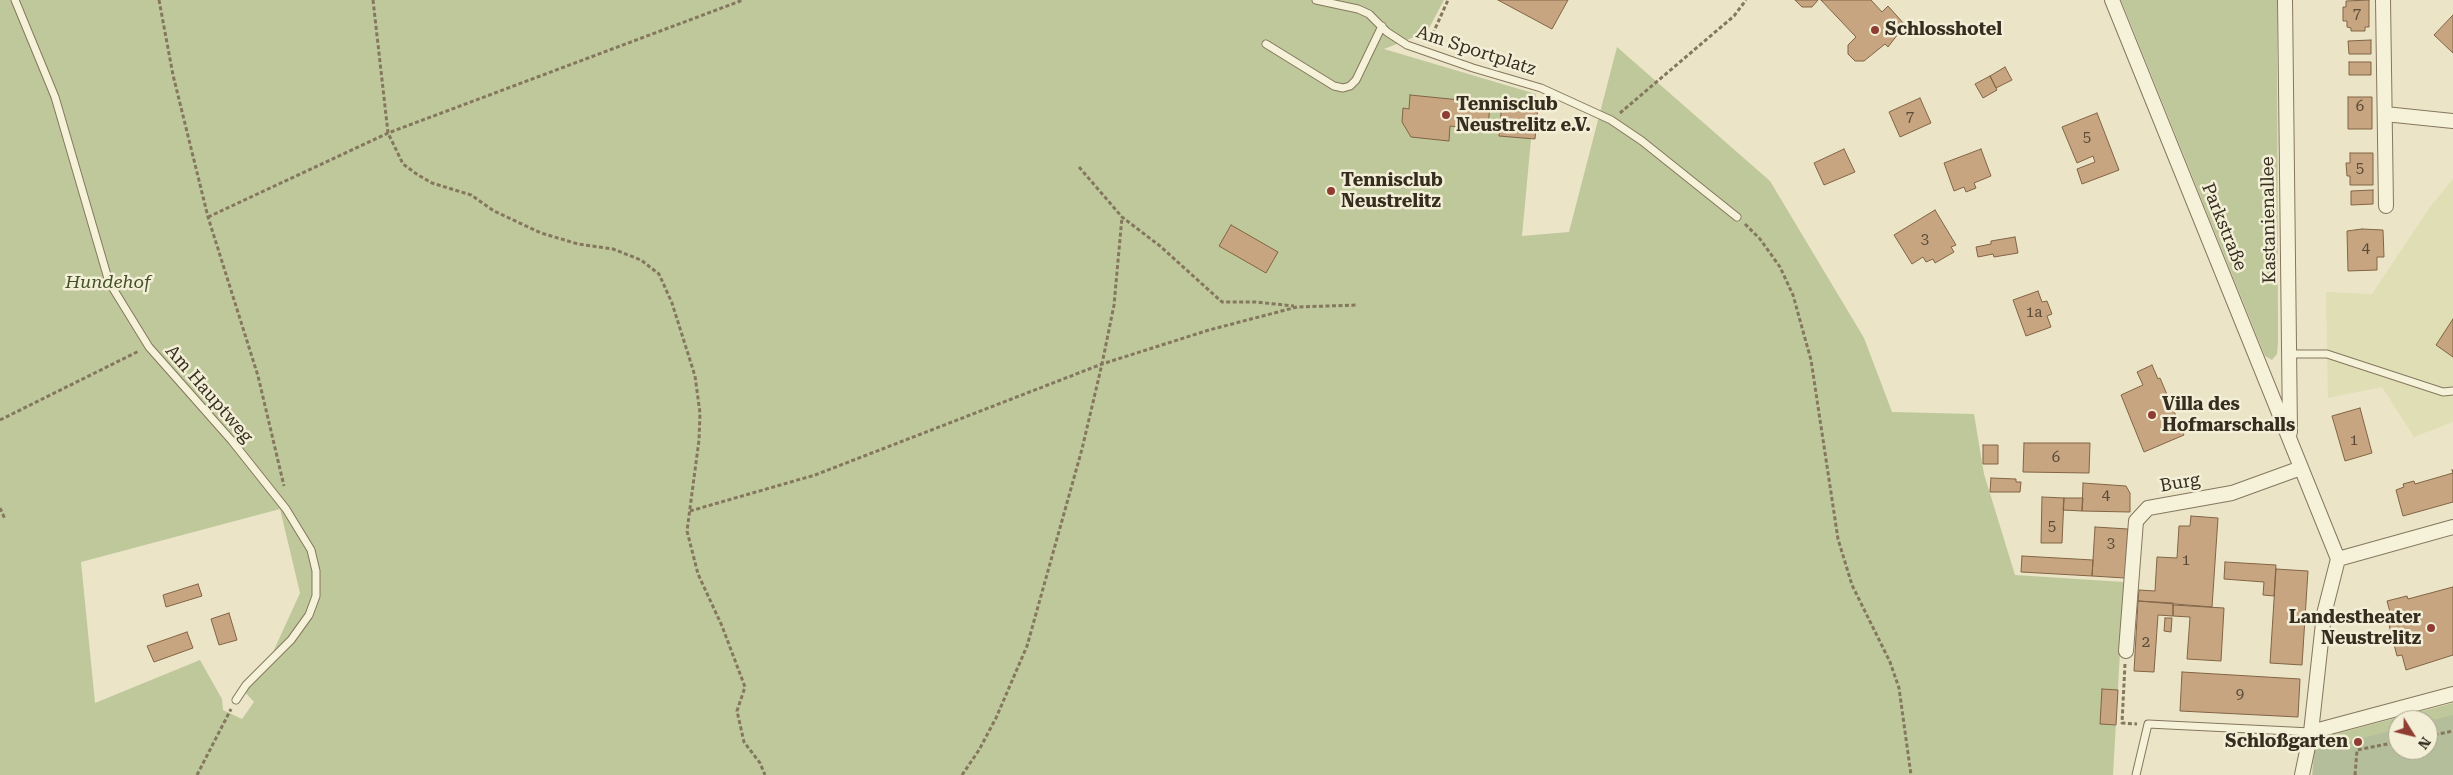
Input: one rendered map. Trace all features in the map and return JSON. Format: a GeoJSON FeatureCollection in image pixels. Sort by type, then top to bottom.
{"type":"FeatureCollection","features":[{"type":"Feature","properties":{"kind":"street","name":"Parkstraße"},"geometry":{"type":"LineString","coordinates":[[2112,0],[2301,468]]}},
{"type":"Feature","properties":{"kind":"street","name":"Kastanienallee"},"geometry":{"type":"LineString","coordinates":[[2285,0],[2290,440]]}},
{"type":"Feature","properties":{"kind":"street"},"geometry":{"type":"LineString","coordinates":[[2383,0],[2386,206]]}},
{"type":"Feature","properties":{"kind":"street"},"geometry":{"type":"LineString","coordinates":[[2385,114],[2453,121]]}},
{"type":"Feature","properties":{"kind":"street"},"geometry":{"type":"LineString","coordinates":[[2301,468],[2338,559],[2324,614],[2311,732],[2302,775]]}},
{"type":"Feature","properties":{"kind":"street","name":"Burg"},"geometry":{"type":"LineString","coordinates":[[2126,651],[2136,521],[2148,508],[2232,493],[2301,468]]}},
{"type":"Feature","properties":{"kind":"street"},"geometry":{"type":"LineString","coordinates":[[2338,559],[2453,527]]}},
{"type":"Feature","properties":{"kind":"street"},"geometry":{"type":"LineString","coordinates":[[2311,732],[2453,694]]}},
{"type":"Feature","properties":{"kind":"lane","name":"Am Hauptweg"},"geometry":{"type":"LineString","coordinates":[[15,0],[55,97],[108,282],[148,347],[232,441],[286,509],[311,550],[316,571],[316,596],[309,615],[291,640],[246,685],[236,700]]}},
{"type":"Feature","properties":{"kind":"lane","name":"Am Sportplatz"},"geometry":{"type":"LineString","coordinates":[[1316,0],[1358,9],[1369,14],[1407,45],[1541,88],[1611,120],[1642,141],[1737,216]]}},
{"type":"Feature","properties":{"kind":"lane"},"geometry":{"type":"LineString","coordinates":[[1266,44],[1334,86],[1343,88],[1350,86],[1356,80],[1382,26]]}},
{"type":"Feature","properties":{"kind":"lane"},"geometry":{"type":"LineString","coordinates":[[2289,354],[2327,354],[2443,392],[2453,391]]}},
{"type":"Feature","properties":{"kind":"lane"},"geometry":{"type":"LineString","coordinates":[[2136,775],[2148,724],[2311,732]]}},
{"type":"Feature","properties":{"kind":"path"},"geometry":{"type":"LineString","coordinates":[[159,0],[173,75],[208,217],[258,376],[285,488],[286,509]]}},
{"type":"Feature","properties":{"kind":"path"},"geometry":{"type":"LineString","coordinates":[[373,0],[388,132],[403,164],[425,179],[471,195],[494,211],[540,233],[578,244],[613,249],[641,260],[659,274],[672,303],[695,376],[700,413],[699,440],[687,531],[698,574],[722,626],[744,687],[737,712],[744,742],[760,763],[765,775]]}},
{"type":"Feature","properties":{"kind":"path"},"geometry":{"type":"LineString","coordinates":[[208,217],[388,132],[743,0]]}},
{"type":"Feature","properties":{"kind":"path"},"geometry":{"type":"LineString","coordinates":[[1424,52],[1448,0]]}},
{"type":"Feature","properties":{"kind":"path"},"geometry":{"type":"LineString","coordinates":[[1611,120],[1734,16],[1746,0]]}},
{"type":"Feature","properties":{"kind":"path"},"geometry":{"type":"LineString","coordinates":[[1079,167],[1122,217],[1160,246],[1222,302],[1256,302],[1297,307],[1358,305]]}},
{"type":"Feature","properties":{"kind":"path"},"geometry":{"type":"LineString","coordinates":[[1737,216],[1760,239],[1780,267],[1793,295],[1811,360],[1838,539],[1852,585],[1890,662],[1899,688],[1911,775]]}},
{"type":"Feature","properties":{"kind":"path"},"geometry":{"type":"LineString","coordinates":[[962,775],[979,750],[996,718],[1027,646],[1082,448],[1102,364],[1114,305],[1122,217]]}},
{"type":"Feature","properties":{"kind":"path"},"geometry":{"type":"LineString","coordinates":[[690,511],[814,475],[1102,364],[1217,328],[1297,307]]}},
{"type":"Feature","properties":{"kind":"path"},"geometry":{"type":"LineString","coordinates":[[0,420],[148,347]]}},
{"type":"Feature","properties":{"kind":"path"},"geometry":{"type":"LineString","coordinates":[[0,508],[5,519]]}},
{"type":"Feature","properties":{"kind":"path"},"geometry":{"type":"LineString","coordinates":[[2126,651],[2122,723],[2148,724]]}},
{"type":"Feature","properties":{"kind":"path"},"geometry":{"type":"LineString","coordinates":[[197,775],[236,700]]}},
{"type":"Feature","properties":{"kind":"path"},"geometry":{"type":"LineString","coordinates":[[2438,734],[2453,731]]}},
{"type":"Feature","properties":{"kind":"path"},"geometry":{"type":"LineString","coordinates":[[2355,775],[2357,750],[2388,744]]}},
{"type":"Feature","properties":{"kind":"shaded area"},"geometry":{"type":"Polygon","coordinates":[[[2453,179],[2453,422],[2414,437],[2382,387],[2328,398],[2326,292],[2372,294],[2430,207],[2453,179]]]}},
{"type":"Feature","properties":{"kind":"green space","name":"Hundehof"},"geometry":{"type":"Polygon","coordinates":[[[0,0],[1444,0],[1427,32],[1384,49],[1536,94],[1534,105],[1538,105],[1535,139],[1531,139],[1522,236],[1569,232],[1617,47],[1770,181],[1864,338],[1892,412],[1974,414],[1984,474],[2015,575],[2124,582],[2113,775],[0,775],[0,0]],[[280,509],[81,562],[95,703],[200,660],[222,699],[223,710],[242,719],[254,702],[245,692],[269,661],[300,593],[280,509]]]}},
{"type":"Feature","properties":{"kind":"green space"},"geometry":{"type":"Polygon","coordinates":[[[2121,0],[2277,0],[2278,343],[2277,354],[2272,360],[2265,356],[2121,0]]]}},
{"type":"Feature","properties":{"kind":"green space","name":"Schloßgarten"},"geometry":{"type":"Polygon","coordinates":[[[2453,703],[2453,775],[2312,775],[2314,746],[2320,738],[2388,720],[2388,760],[2438,760],[2438,710],[2426,710],[2453,703]]]}},
{"type":"Feature","properties":{"kind":"green space","name":"Schloßgarten"},"geometry":{"type":"Polygon","coordinates":[[[2453,715],[2453,775],[2313,775],[2315,750],[2388,732],[2388,760],[2438,760],[2438,719],[2453,715]]]}},
{"type":"Feature","properties":{"kind":"building"},"geometry":{"type":"Polygon","coordinates":[[[1498,0],[1568,0],[1552,29],[1498,0]]]}},
{"type":"Feature","properties":{"kind":"building"},"geometry":{"type":"Polygon","coordinates":[[[1795,0],[1818,0],[1812,7],[1802,7],[1795,0]]]}},
{"type":"Feature","properties":{"kind":"building","name":"Schlosshotel"},"geometry":{"type":"Polygon","coordinates":[[[1821,0],[1871,0],[1882,12],[1888,6],[1905,25],[1888,47],[1885,44],[1864,61],[1855,61],[1848,54],[1848,45],[1856,37],[1821,0]]]}},
{"type":"Feature","properties":{"kind":"building"},"geometry":{"type":"Polygon","coordinates":[[[2369,0],[2369,27],[2365,27],[2365,31],[2351,31],[2351,28],[2347,27],[2347,21],[2343,21],[2343,7],[2346,7],[2346,1],[2369,0]]]}},
{"type":"Feature","properties":{"kind":"building"},"geometry":{"type":"Polygon","coordinates":[[[2453,15],[2453,53],[2434,35],[2453,15]]]}},
{"type":"Feature","properties":{"kind":"building"},"geometry":{"type":"Polygon","coordinates":[[[2371,40],[2371,54],[2349,54],[2348,41],[2371,40]]]}},
{"type":"Feature","properties":{"kind":"building"},"geometry":{"type":"Polygon","coordinates":[[[2349,62],[2371,62],[2371,75],[2349,75],[2349,62]]]}},
{"type":"Feature","properties":{"kind":"building"},"geometry":{"type":"Polygon","coordinates":[[[2005,67],[2012,80],[1996,88],[1990,76],[2005,67]]]}},
{"type":"Feature","properties":{"kind":"building"},"geometry":{"type":"Polygon","coordinates":[[[1990,76],[1997,90],[1983,98],[1975,84],[1990,76]]]}},
{"type":"Feature","properties":{"kind":"building","name":"Tennisclub Neustrelitz e.V."},"geometry":{"type":"Polygon","coordinates":[[[1410,95],[1490,103],[1488,130],[1450,126],[1449,141],[1411,137],[1402,122],[1403,108],[1409,109],[1410,95]]]}},
{"type":"Feature","properties":{"kind":"building"},"geometry":{"type":"Polygon","coordinates":[[[2348,97],[2372,97],[2372,129],[2348,129],[2348,97]]]}},
{"type":"Feature","properties":{"kind":"building"},"geometry":{"type":"Polygon","coordinates":[[[1920,98],[1931,123],[1900,137],[1889,112],[1920,98]]]}},
{"type":"Feature","properties":{"kind":"building"},"geometry":{"type":"Polygon","coordinates":[[[1502,102],[1538,105],[1535,139],[1499,136],[1502,102]]]}},
{"type":"Feature","properties":{"kind":"building"},"geometry":{"type":"Polygon","coordinates":[[[2097,113],[2119,170],[2082,184],[2077,169],[2095,162],[2093,156],[2077,163],[2062,127],[2097,113]]]}},
{"type":"Feature","properties":{"kind":"building"},"geometry":{"type":"Polygon","coordinates":[[[1844,149],[1855,172],[1824,185],[1814,163],[1844,149]]]}},
{"type":"Feature","properties":{"kind":"building"},"geometry":{"type":"Polygon","coordinates":[[[1981,149],[1991,176],[1974,183],[1976,188],[1966,192],[1964,187],[1954,191],[1944,163],[1981,149]]]}},
{"type":"Feature","properties":{"kind":"building"},"geometry":{"type":"Polygon","coordinates":[[[2350,153],[2373,153],[2373,185],[2350,185],[2350,176],[2347,176],[2346,163],[2350,163],[2350,153]]]}},
{"type":"Feature","properties":{"kind":"building"},"geometry":{"type":"Polygon","coordinates":[[[2373,190],[2373,204],[2351,205],[2351,191],[2373,190]]]}},
{"type":"Feature","properties":{"kind":"building"},"geometry":{"type":"Polygon","coordinates":[[[1935,210],[1956,245],[1951,247],[1954,252],[1935,263],[1933,259],[1926,262],[1923,257],[1912,264],[1894,235],[1935,210]]]}},
{"type":"Feature","properties":{"kind":"building"},"geometry":{"type":"Polygon","coordinates":[[[1231,225],[1278,252],[1266,273],[1219,246],[1231,225]]]}},
{"type":"Feature","properties":{"kind":"building"},"geometry":{"type":"Polygon","coordinates":[[[2362,229],[2383,230],[2384,257],[2377,257],[2377,270],[2348,271],[2347,231],[2362,229]]]}},
{"type":"Feature","properties":{"kind":"building"},"geometry":{"type":"Polygon","coordinates":[[[2015,237],[2018,253],[1994,257],[1993,254],[1978,257],[1976,247],[1991,244],[1991,241],[2015,237]]]}},
{"type":"Feature","properties":{"kind":"building"},"geometry":{"type":"Polygon","coordinates":[[[2038,291],[2042,302],[2047,301],[2052,314],[2047,316],[2051,327],[2026,336],[2013,300],[2038,291]]]}},
{"type":"Feature","properties":{"kind":"building"},"geometry":{"type":"Polygon","coordinates":[[[2453,319],[2453,357],[2436,345],[2453,319]]]}},
{"type":"Feature","properties":{"kind":"building","name":"Villa des Hofmarschalls"},"geometry":{"type":"Polygon","coordinates":[[[2152,365],[2158,379],[2160,378],[2184,435],[2144,452],[2121,395],[2143,385],[2137,372],[2152,365]]]}},
{"type":"Feature","properties":{"kind":"building"},"geometry":{"type":"Polygon","coordinates":[[[2360,408],[2372,453],[2345,461],[2332,416],[2360,408]]]}},
{"type":"Feature","properties":{"kind":"building"},"geometry":{"type":"Polygon","coordinates":[[[2024,443],[2090,443],[2089,473],[2023,472],[2024,443]]]}},
{"type":"Feature","properties":{"kind":"building"},"geometry":{"type":"Polygon","coordinates":[[[1983,445],[1998,445],[1998,464],[1983,464],[1983,445]]]}},
{"type":"Feature","properties":{"kind":"building"},"geometry":{"type":"Polygon","coordinates":[[[2453,473],[2453,502],[2403,516],[2396,490],[2404,487],[2403,484],[2414,481],[2415,484],[2453,473]]]}},
{"type":"Feature","properties":{"kind":"building"},"geometry":{"type":"Polygon","coordinates":[[[1991,478],[2016,479],[2016,482],[2021,482],[2020,492],[1990,492],[1991,478]]]}},
{"type":"Feature","properties":{"kind":"building"},"geometry":{"type":"Polygon","coordinates":[[[2083,483],[2126,486],[2130,493],[2130,512],[2082,511],[2083,483]]]}},
{"type":"Feature","properties":{"kind":"building"},"geometry":{"type":"Polygon","coordinates":[[[2042,497],[2064,498],[2062,543],[2041,543],[2042,497]]]}},
{"type":"Feature","properties":{"kind":"building"},"geometry":{"type":"Polygon","coordinates":[[[2064,498],[2083,498],[2082,511],[2063,510],[2064,498]]]}},
{"type":"Feature","properties":{"kind":"building"},"geometry":{"type":"Polygon","coordinates":[[[2191,516],[2218,518],[2212,607],[2138,601],[2139,590],[2155,591],[2157,557],[2177,558],[2179,526],[2190,526],[2191,516]]]}},
{"type":"Feature","properties":{"kind":"building"},"geometry":{"type":"Polygon","coordinates":[[[2095,527],[2128,529],[2125,578],[2092,576],[2095,527]]]}},
{"type":"Feature","properties":{"kind":"building"},"geometry":{"type":"Polygon","coordinates":[[[2022,556],[2093,560],[2092,576],[2021,572],[2022,556]]]}},
{"type":"Feature","properties":{"kind":"building"},"geometry":{"type":"Polygon","coordinates":[[[2225,562],[2276,565],[2274,596],[2263,595],[2264,582],[2224,579],[2225,562]]]}},
{"type":"Feature","properties":{"kind":"building"},"geometry":{"type":"Polygon","coordinates":[[[2276,569],[2308,571],[2302,665],[2270,663],[2276,569]]]}},
{"type":"Feature","properties":{"kind":"building"},"geometry":{"type":"Polygon","coordinates":[[[198,584],[202,596],[166,607],[163,595],[198,584]]]}},
{"type":"Feature","properties":{"kind":"building"},"geometry":{"type":"Polygon","coordinates":[[[2453,587],[2453,655],[2406,670],[2402,655],[2397,656],[2387,617],[2391,616],[2387,601],[2407,596],[2408,599],[2453,587]]]}},
{"type":"Feature","properties":{"kind":"building"},"geometry":{"type":"Polygon","coordinates":[[[2138,601],[2173,603],[2173,616],[2158,615],[2154,672],[2134,671],[2138,601]]]}},
{"type":"Feature","properties":{"kind":"building"},"geometry":{"type":"Polygon","coordinates":[[[2173,605],[2224,608],[2221,661],[2187,659],[2190,617],[2173,616],[2173,605]]]}},
{"type":"Feature","properties":{"kind":"building"},"geometry":{"type":"Polygon","coordinates":[[[229,613],[237,640],[219,645],[211,619],[229,613]]]}},
{"type":"Feature","properties":{"kind":"building"},"geometry":{"type":"Polygon","coordinates":[[[2165,618],[2172,618],[2171,632],[2164,631],[2165,618]]]}},
{"type":"Feature","properties":{"kind":"building"},"geometry":{"type":"Polygon","coordinates":[[[187,632],[193,648],[154,662],[147,646],[187,632]]]}},
{"type":"Feature","properties":{"kind":"building"},"geometry":{"type":"Polygon","coordinates":[[[2182,672],[2300,679],[2298,717],[2180,711],[2182,672]]]}},
{"type":"Feature","properties":{"kind":"building"},"geometry":{"type":"Polygon","coordinates":[[[2102,689],[2118,690],[2116,725],[2100,724],[2102,689]]]}},
{"type":"Feature","properties":{"kind":"place","name":"Schlosshotel"},"geometry":{"type":"Point","coordinates":[1875,30]}},
{"type":"Feature","properties":{"kind":"place","name":"Tennisclub Neustrelitz e.V."},"geometry":{"type":"Point","coordinates":[1446,115]}},
{"type":"Feature","properties":{"kind":"place","name":"Tennisclub Neustrelitz"},"geometry":{"type":"Point","coordinates":[1331,191]}},
{"type":"Feature","properties":{"kind":"place","name":"Villa des Hofmarschalls"},"geometry":{"type":"Point","coordinates":[2152,415]}},
{"type":"Feature","properties":{"kind":"place","name":"Landestheater Neustrelitz"},"geometry":{"type":"Point","coordinates":[2431,628]}},
{"type":"Feature","properties":{"kind":"place","name":"Schloßgarten"},"geometry":{"type":"Point","coordinates":[2358,742]}}]}
